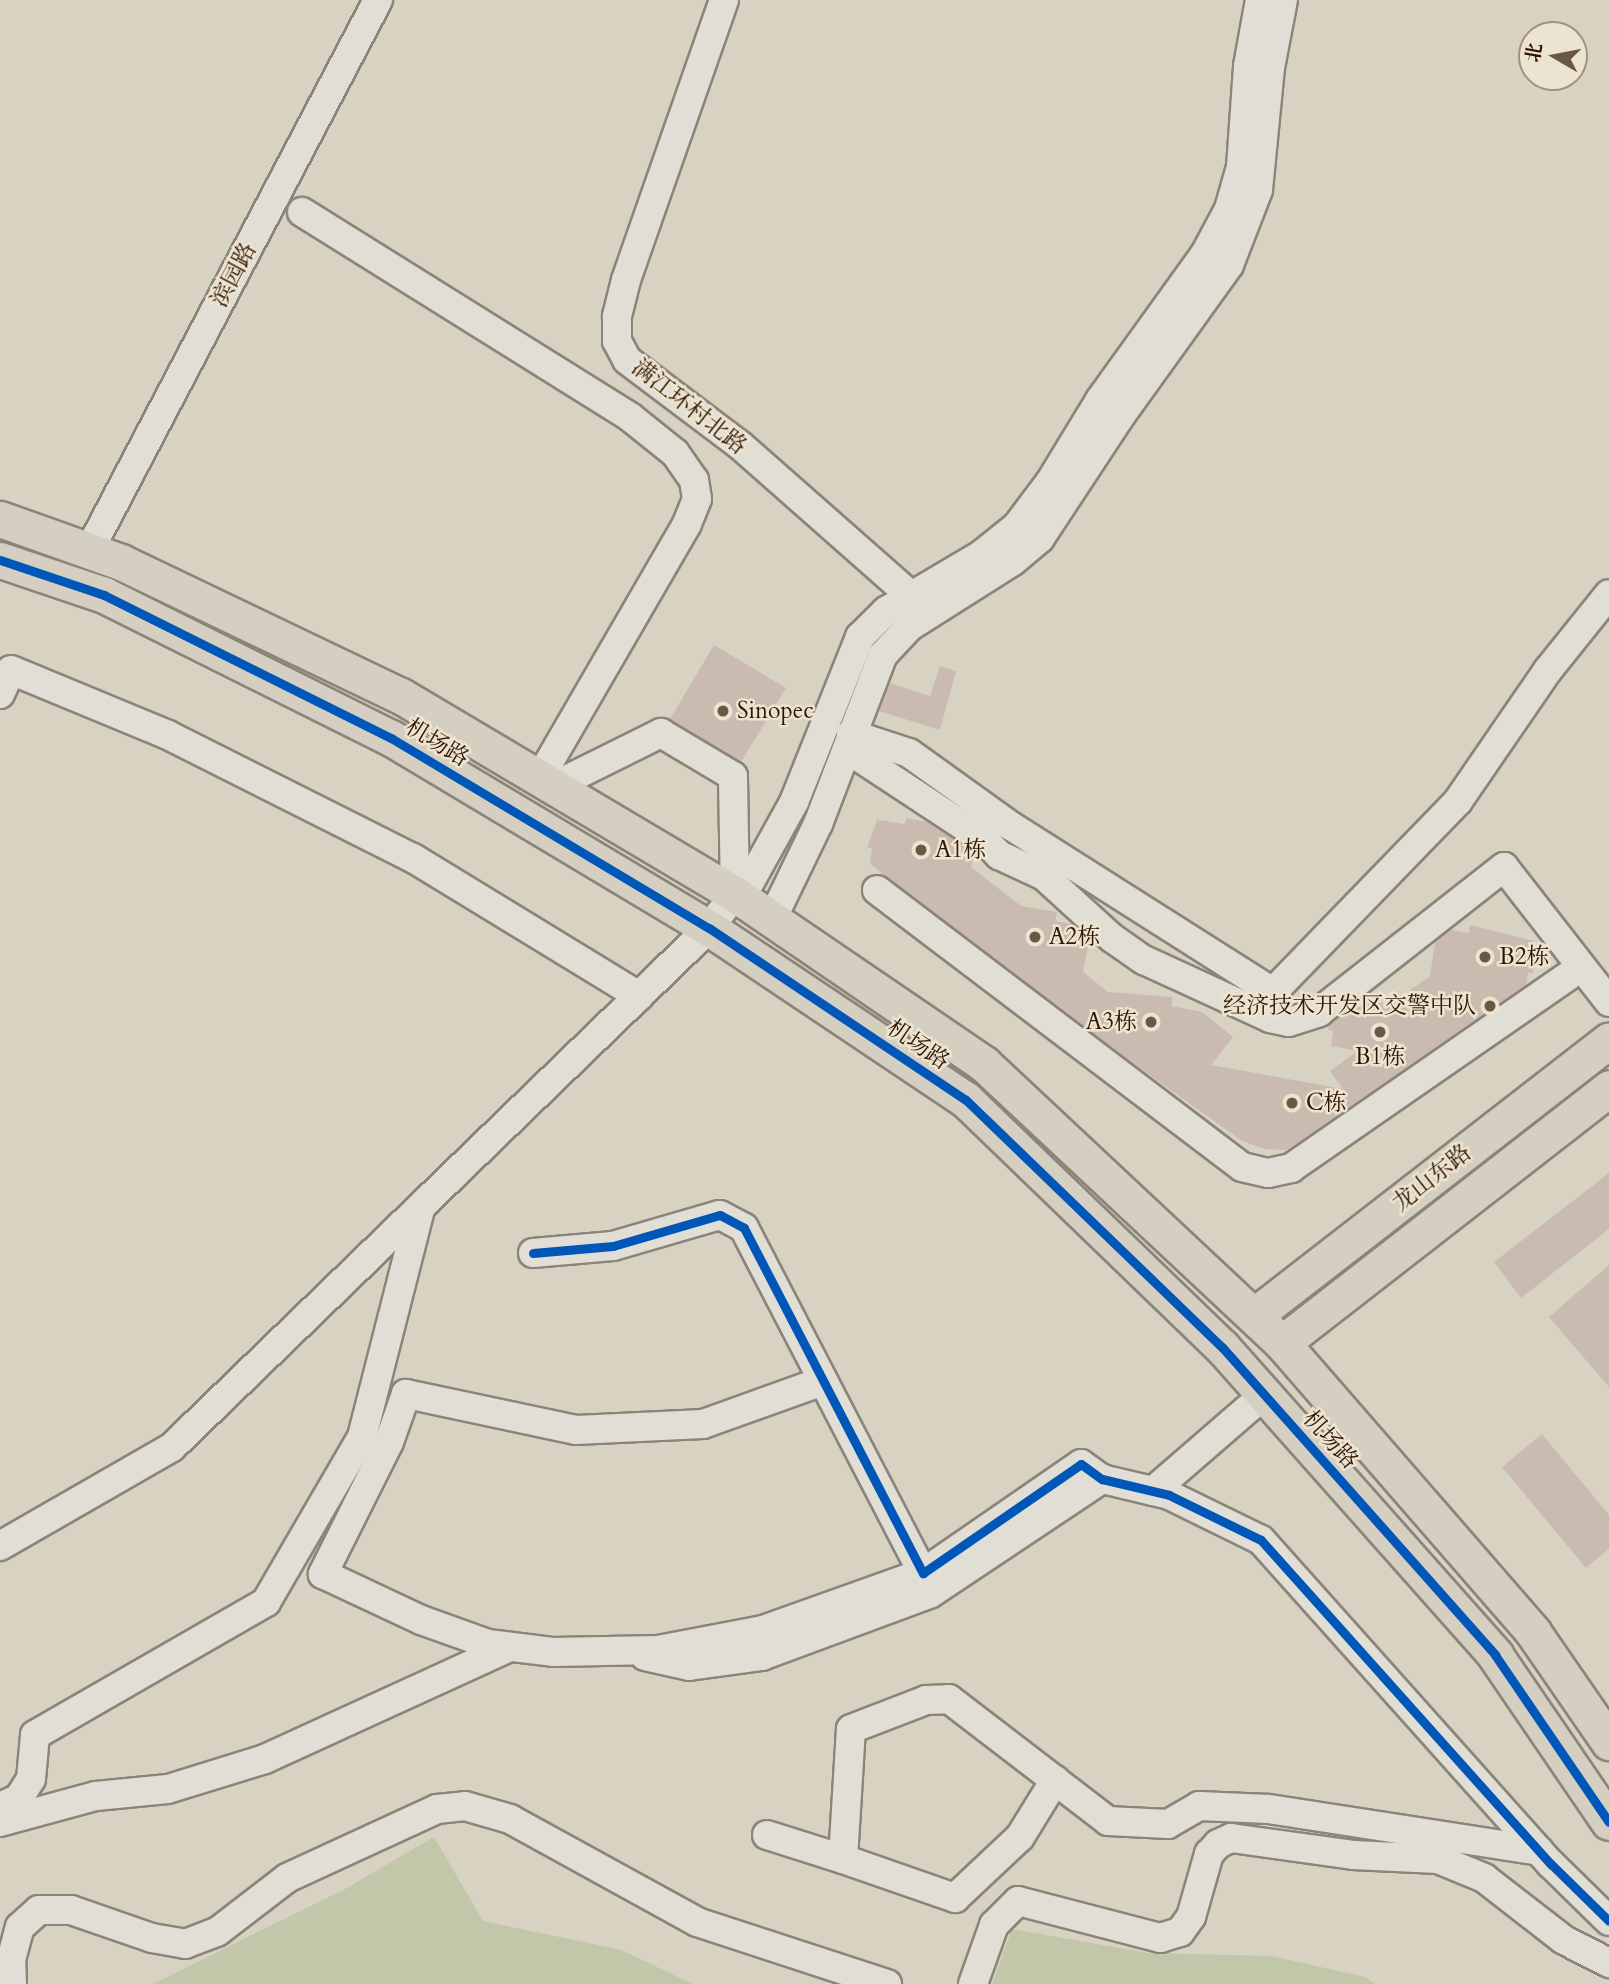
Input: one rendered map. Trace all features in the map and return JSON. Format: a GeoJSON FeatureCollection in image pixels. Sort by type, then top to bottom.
{"type":"FeatureCollection","features":[{"type":"Feature","properties":{"kind":"main road","name":"机场路"},"geometry":{"type":"LineString","coordinates":[[0,519],[90,549],[401,696],[738,896],[984,1064],[1282,1343],[1533,1632],[1609,1742]]}},
{"type":"Feature","properties":{"kind":"main road","name":"机场路"},"geometry":{"type":"LineString","coordinates":[[0,560],[104,595],[391,738],[709,928],[966,1100],[1208,1332],[1495,1655],[1609,1822]]}},
{"type":"Feature","properties":{"kind":"main road","name":"龙山东路"},"geometry":{"type":"LineString","coordinates":[[1255,1315],[1609,1040]]}},
{"type":"Feature","properties":{"kind":"main road","name":"龙山东路"},"geometry":{"type":"LineString","coordinates":[[1282,1343],[1609,1088]]}},
{"type":"Feature","properties":{"kind":"main road"},"geometry":{"type":"LineString","coordinates":[[1320,1265],[1343,1295]]}},
{"type":"Feature","properties":{"kind":"street","name":"滨园路"},"geometry":{"type":"LineString","coordinates":[[90,549],[378,0]]}},
{"type":"Feature","properties":{"kind":"street","name":"满江环村北路"},"geometry":{"type":"LineString","coordinates":[[724,0],[626,280],[617,317],[617,341],[627,360],[741,446],[911,596]]}},
{"type":"Feature","properties":{"kind":"street"},"geometry":{"type":"LineString","coordinates":[[0,1546],[172,1447],[709,928],[738,896],[794,802],[853,650],[874,621],[981,555],[1023,519],[1100,400],[1206,254],[1226,216],[1241,167],[1248,66],[1260,0]]}},
{"type":"Feature","properties":{"kind":"street"},"geometry":{"type":"LineString","coordinates":[[772,919],[809,846],[876,668],[892,643],[1040,538],[1119,418],[1229,265],[1258,190],[1270,68],[1283,0]]}},
{"type":"Feature","properties":{"kind":"street"},"geometry":{"type":"LineString","coordinates":[[302,212],[630,417],[675,453],[694,480],[697,499],[687,524],[547,782]]}},
{"type":"Feature","properties":{"kind":"street"},"geometry":{"type":"LineString","coordinates":[[849,741],[909,753],[1011,826],[1273,992],[1458,801],[1548,670],[1609,594]]}},
{"type":"Feature","properties":{"kind":"street"},"geometry":{"type":"LineString","coordinates":[[0,694],[11,670],[168,734],[413,858],[639,996]]}},
{"type":"Feature","properties":{"kind":"street"},"geometry":{"type":"LineString","coordinates":[[547,782],[661,733],[733,776],[738,896]]}},
{"type":"Feature","properties":{"kind":"street"},"geometry":{"type":"LineString","coordinates":[[849,741],[985,840],[999,855],[1045,876],[1112,938],[1144,960],[1270,1018],[1289,1022],[1320,1012],[1504,867],[1609,1002]]}},
{"type":"Feature","properties":{"kind":"street"},"geometry":{"type":"LineString","coordinates":[[877,890],[1242,1167],[1268,1172],[1291,1168],[1581,967]]}},
{"type":"Feature","properties":{"kind":"street"},"geometry":{"type":"LineString","coordinates":[[0,1807],[19,1798],[31,1779],[35,1735],[267,1602],[362,1437],[420,1208]]}},
{"type":"Feature","properties":{"kind":"street"},"geometry":{"type":"LineString","coordinates":[[533,1253],[613,1246],[720,1214],[744,1228],[923,1573]]}},
{"type":"Feature","properties":{"kind":"street"},"geometry":{"type":"LineString","coordinates":[[823,1381],[703,1424],[576,1430],[406,1394],[383,1453],[323,1574],[421,1620],[488,1644],[553,1652],[658,1650],[763,1630],[923,1573],[1081,1464],[1102,1479],[1153,1491],[1261,1540],[1539,1851],[1609,1921]]}},
{"type":"Feature","properties":{"kind":"street"},"geometry":{"type":"LineString","coordinates":[[1153,1491],[1264,1395]]}},
{"type":"Feature","properties":{"kind":"street"},"geometry":{"type":"LineString","coordinates":[[622,1650],[689,1667],[762,1656],[932,1593],[1102,1479]]}},
{"type":"Feature","properties":{"kind":"street"},"geometry":{"type":"LineString","coordinates":[[0,1822],[96,1796],[168,1789],[265,1759],[510,1647]]}},
{"type":"Feature","properties":{"kind":"street"},"geometry":{"type":"LineString","coordinates":[[844,1859],[852,1728],[926,1700],[949,1699],[1108,1821],[1168,1824],[1199,1806],[1269,1809],[1539,1851]]}},
{"type":"Feature","properties":{"kind":"street"},"geometry":{"type":"LineString","coordinates":[[767,1835],[955,1898],[1020,1837],[1055,1780]]}},
{"type":"Feature","properties":{"kind":"street"},"geometry":{"type":"LineString","coordinates":[[12,1984],[11,1960],[20,1927],[39,1910],[71,1910],[152,1938],[185,1944],[218,1932],[287,1878],[437,1809],[465,1806],[510,1819],[697,1922],[887,1984]]}},
{"type":"Feature","properties":{"kind":"street"},"geometry":{"type":"LineString","coordinates":[[973,1984],[994,1925],[1018,1901],[1160,1938],[1180,1932],[1191,1917],[1209,1854],[1218,1844],[1231,1838],[1353,1855],[1438,1859],[1484,1878],[1564,1940],[1609,1963]]}},
{"type":"Feature","properties":{"kind":"green space"},"geometry":{"type":"Polygon","coordinates":[[[434,1837],[483,1921],[622,1950],[692,1984],[153,1984],[345,1889],[434,1837]]]}},
{"type":"Feature","properties":{"kind":"green space"},"geometry":{"type":"Polygon","coordinates":[[[1012,1929],[1148,1953],[1271,1956],[1365,1977],[1375,1984],[992,1984],[1012,1929]]]}},
{"type":"Feature","properties":{"kind":"building","name":"Sinopec"},"geometry":{"type":"Polygon","coordinates":[[[714,645],[786,688],[741,762],[670,719],[714,645]]]}},
{"type":"Feature","properties":{"kind":"building"},"geometry":{"type":"Polygon","coordinates":[[[940,666],[956,671],[940,730],[879,711],[890,683],[930,696],[940,666]]]}},
{"type":"Feature","properties":{"kind":"building"},"geometry":{"type":"Polygon","coordinates":[[[906,818],[928,822],[974,853],[971,867],[1021,906],[1057,912],[1055,921],[1072,924],[1089,939],[1083,972],[1108,992],[1173,997],[1171,1006],[1202,1012],[1233,1037],[1211,1065],[1343,1089],[1330,1071],[1358,1051],[1331,1046],[1333,1031],[1328,1030],[1329,1025],[1354,1006],[1364,1008],[1365,1000],[1403,1007],[1406,993],[1430,976],[1435,942],[1451,930],[1469,933],[1470,925],[1534,941],[1533,973],[1528,973],[1526,985],[1299,1142],[1286,1150],[1265,1149],[1242,1141],[1123,1056],[870,864],[872,848],[867,848],[877,820],[905,824],[906,818]]]}},
{"type":"Feature","properties":{"kind":"building"},"geometry":{"type":"Polygon","coordinates":[[[1609,1173],[1609,1229],[1521,1298],[1494,1262],[1609,1173]]]}},
{"type":"Feature","properties":{"kind":"building"},"geometry":{"type":"Polygon","coordinates":[[[1609,1265],[1609,1387],[1549,1317],[1609,1265]]]}},
{"type":"Feature","properties":{"kind":"building"},"geometry":{"type":"Polygon","coordinates":[[[1542,1434],[1609,1515],[1609,1549],[1586,1568],[1502,1467],[1542,1434]]]}},
{"type":"Feature","properties":{"kind":"cycle path"},"geometry":{"type":"LineString","coordinates":[[0,560],[104,595],[391,738],[709,928],[966,1100],[1222,1347],[1495,1655],[1609,1822]]}},
{"type":"Feature","properties":{"kind":"cycle path"},"geometry":{"type":"LineString","coordinates":[[533,1253],[613,1246],[720,1215],[744,1228],[923,1573],[1081,1464],[1102,1479],[1169,1495],[1261,1540],[1551,1864],[1609,1921]]}},
{"type":"Feature","properties":{"kind":"place","name":"Sinopec"},"geometry":{"type":"Point","coordinates":[723,711]}},
{"type":"Feature","properties":{"kind":"place","name":"A1栋"},"geometry":{"type":"Point","coordinates":[921,850]}},
{"type":"Feature","properties":{"kind":"place","name":"A2栋"},"geometry":{"type":"Point","coordinates":[1035,937]}},
{"type":"Feature","properties":{"kind":"place","name":"B2栋"},"geometry":{"type":"Point","coordinates":[1485,957]}},
{"type":"Feature","properties":{"kind":"place","name":"经济技术开发区交警中队"},"geometry":{"type":"Point","coordinates":[1490,1006]}},
{"type":"Feature","properties":{"kind":"place","name":"A3栋"},"geometry":{"type":"Point","coordinates":[1151,1022]}},
{"type":"Feature","properties":{"kind":"place","name":"B1栋"},"geometry":{"type":"Point","coordinates":[1380,1032]}},
{"type":"Feature","properties":{"kind":"place","name":"C栋"},"geometry":{"type":"Point","coordinates":[1292,1103]}}]}
